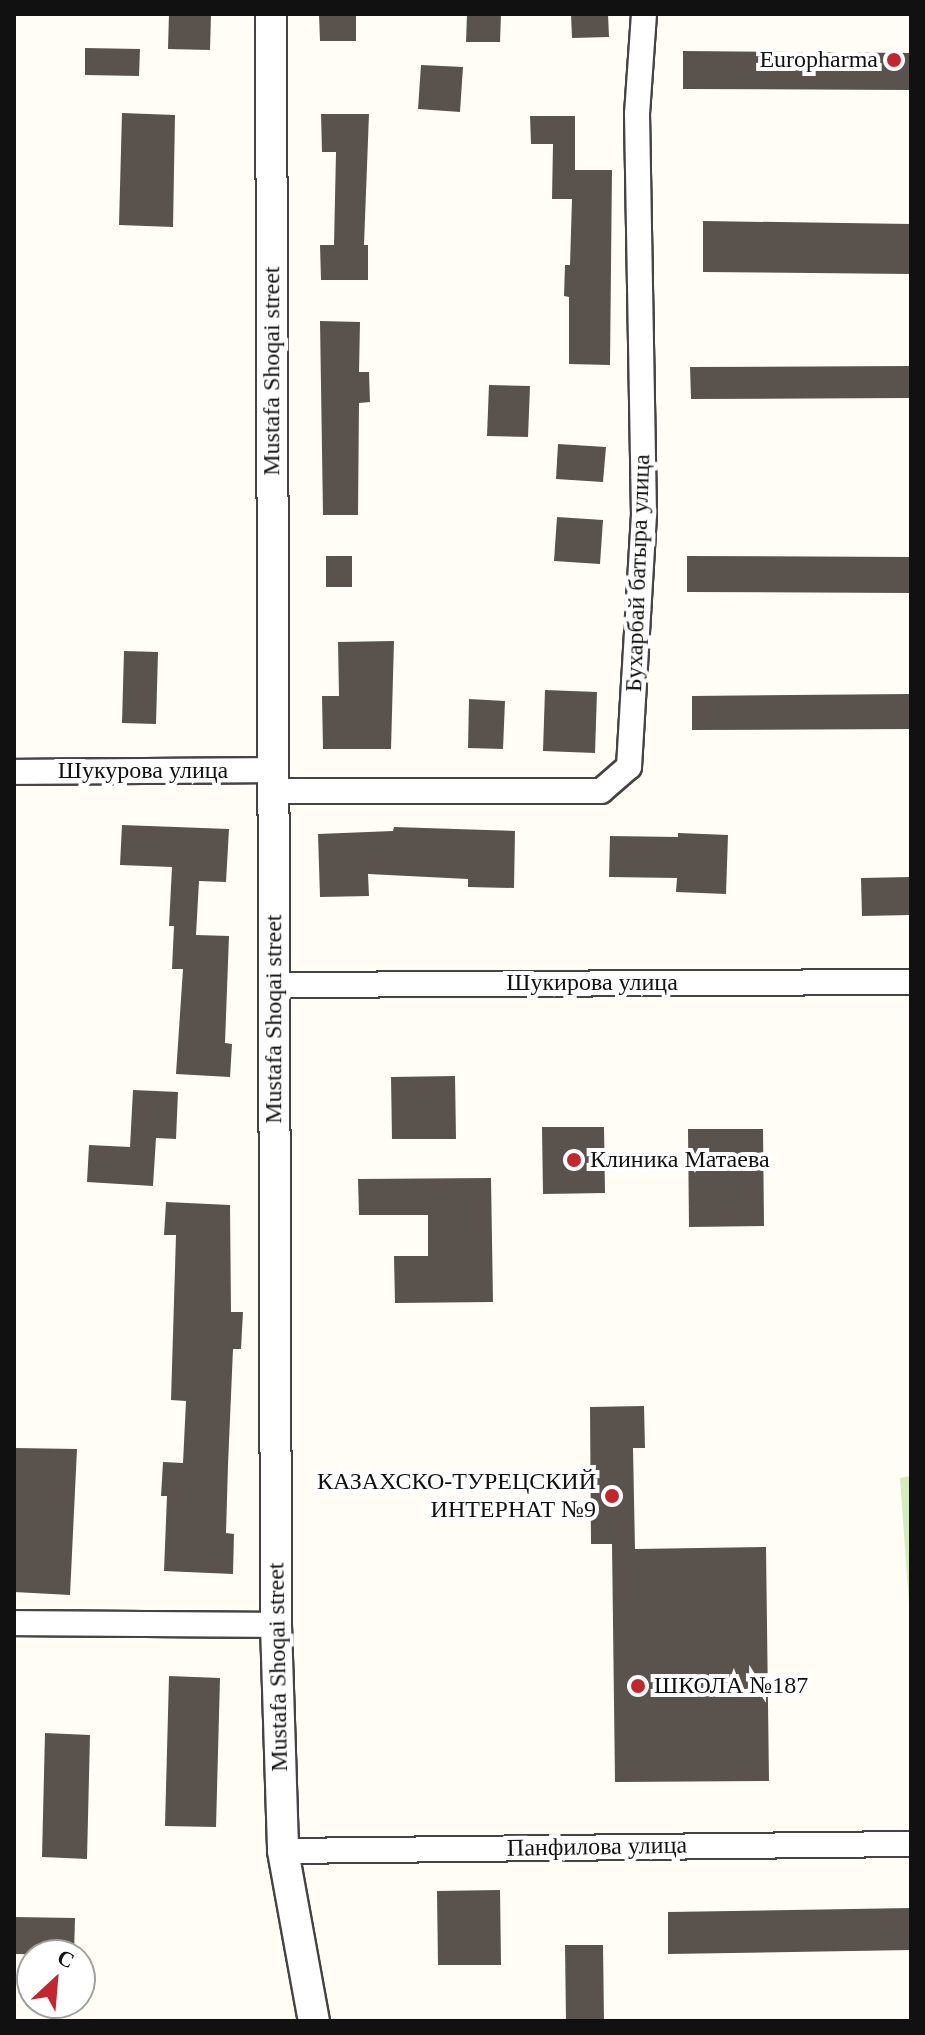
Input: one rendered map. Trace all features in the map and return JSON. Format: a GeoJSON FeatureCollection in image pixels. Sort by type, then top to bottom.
{"type":"FeatureCollection","features":[{"type":"Feature","properties":{"kind":"street","name":"Mustafa Shoqai street"},"geometry":{"type":"LineString","coordinates":[[271,14],[276,1625],[283,1851],[314,2021]]}},
{"type":"Feature","properties":{"kind":"street","name":"Бухарбай батыра улица"},"geometry":{"type":"LineString","coordinates":[[273,781],[601,791],[629,767],[644,515],[637,114],[644,14]]}},
{"type":"Feature","properties":{"kind":"street","name":"Шукурова улица"},"geometry":{"type":"LineString","coordinates":[[14,772],[273,781]]}},
{"type":"Feature","properties":{"kind":"street","name":"Шукирова улица"},"geometry":{"type":"LineString","coordinates":[[274,985],[911,982]]}},
{"type":"Feature","properties":{"kind":"street"},"geometry":{"type":"LineString","coordinates":[[14,1623],[276,1625]]}},
{"type":"Feature","properties":{"kind":"street","name":"Панфилова улица"},"geometry":{"type":"LineString","coordinates":[[283,1851],[911,1844]]}},
{"type":"Feature","properties":{"kind":"green space"},"geometry":{"type":"Polygon","coordinates":[[[911,1476],[911,1632],[900,1478],[911,1476]]]}},
{"type":"Feature","properties":{"kind":"building"},"geometry":{"type":"Polygon","coordinates":[[[169,14],[211,14],[210,50],[168,49],[169,14]]]}},
{"type":"Feature","properties":{"kind":"building"},"geometry":{"type":"Polygon","coordinates":[[[319,14],[356,14],[356,41],[320,41],[319,14]]]}},
{"type":"Feature","properties":{"kind":"building"},"geometry":{"type":"Polygon","coordinates":[[[467,14],[501,14],[500,42],[466,42],[467,14]]]}},
{"type":"Feature","properties":{"kind":"building"},"geometry":{"type":"Polygon","coordinates":[[[571,14],[608,14],[609,37],[572,38],[571,14]]]}},
{"type":"Feature","properties":{"kind":"building"},"geometry":{"type":"Polygon","coordinates":[[[85,48],[140,49],[139,76],[85,75],[85,48]]]}},
{"type":"Feature","properties":{"kind":"building"},"geometry":{"type":"Polygon","coordinates":[[[683,51],[911,53],[911,90],[683,89],[683,51]]]}},
{"type":"Feature","properties":{"kind":"building"},"geometry":{"type":"Polygon","coordinates":[[[421,65],[463,67],[460,112],[418,109],[421,65]]]}},
{"type":"Feature","properties":{"kind":"building"},"geometry":{"type":"Polygon","coordinates":[[[122,113],[175,115],[173,227],[119,225],[122,113]]]}},
{"type":"Feature","properties":{"kind":"building"},"geometry":{"type":"Polygon","coordinates":[[[321,114],[369,114],[364,245],[368,245],[368,280],[321,280],[320,245],[334,245],[336,152],[322,152],[321,114]]]}},
{"type":"Feature","properties":{"kind":"building"},"geometry":{"type":"Polygon","coordinates":[[[530,116],[575,116],[575,170],[612,170],[610,365],[569,364],[569,297],[564,296],[565,265],[570,265],[572,199],[552,199],[553,144],[531,144],[530,116]]]}},
{"type":"Feature","properties":{"kind":"building"},"geometry":{"type":"Polygon","coordinates":[[[703,221],[911,224],[911,274],[703,272],[703,221]]]}},
{"type":"Feature","properties":{"kind":"building"},"geometry":{"type":"Polygon","coordinates":[[[320,321],[360,322],[359,372],[369,372],[370,402],[359,403],[358,515],[323,515],[320,321]]]}},
{"type":"Feature","properties":{"kind":"building"},"geometry":{"type":"Polygon","coordinates":[[[911,366],[911,398],[691,399],[690,367],[911,366]]]}},
{"type":"Feature","properties":{"kind":"building"},"geometry":{"type":"Polygon","coordinates":[[[489,385],[530,386],[528,437],[487,436],[489,385]]]}},
{"type":"Feature","properties":{"kind":"building"},"geometry":{"type":"Polygon","coordinates":[[[558,444],[606,447],[603,482],[556,479],[558,444]]]}},
{"type":"Feature","properties":{"kind":"building"},"geometry":{"type":"Polygon","coordinates":[[[557,517],[603,520],[600,564],[554,561],[557,517]]]}},
{"type":"Feature","properties":{"kind":"building"},"geometry":{"type":"Polygon","coordinates":[[[326,556],[352,556],[352,587],[326,587],[326,556]]]}},
{"type":"Feature","properties":{"kind":"building"},"geometry":{"type":"Polygon","coordinates":[[[687,556],[911,557],[911,593],[687,592],[687,556]]]}},
{"type":"Feature","properties":{"kind":"building"},"geometry":{"type":"Polygon","coordinates":[[[394,641],[391,749],[323,749],[322,696],[339,696],[338,642],[394,641]]]}},
{"type":"Feature","properties":{"kind":"building"},"geometry":{"type":"Polygon","coordinates":[[[124,651],[158,652],[156,724],[122,723],[124,651]]]}},
{"type":"Feature","properties":{"kind":"building"},"geometry":{"type":"Polygon","coordinates":[[[545,690],[597,692],[595,753],[543,751],[545,690]]]}},
{"type":"Feature","properties":{"kind":"building"},"geometry":{"type":"Polygon","coordinates":[[[911,694],[911,729],[692,730],[692,696],[911,694]]]}},
{"type":"Feature","properties":{"kind":"building"},"geometry":{"type":"Polygon","coordinates":[[[469,699],[505,701],[503,749],[468,748],[469,699]]]}},
{"type":"Feature","properties":{"kind":"building"},"geometry":{"type":"Polygon","coordinates":[[[122,825],[229,829],[226,882],[199,881],[196,935],[229,936],[225,1043],[232,1044],[230,1077],[176,1074],[183,969],[172,969],[174,926],[169,926],[172,867],[120,865],[122,825]]]}},
{"type":"Feature","properties":{"kind":"building"},"geometry":{"type":"Polygon","coordinates":[[[394,827],[515,831],[514,888],[468,887],[468,879],[368,874],[369,896],[320,897],[318,834],[393,831],[394,827]]]}},
{"type":"Feature","properties":{"kind":"building"},"geometry":{"type":"Polygon","coordinates":[[[678,833],[728,835],[726,894],[676,892],[677,878],[609,877],[610,836],[678,837],[678,833]]]}},
{"type":"Feature","properties":{"kind":"building"},"geometry":{"type":"Polygon","coordinates":[[[911,877],[911,915],[862,916],[861,878],[911,877]]]}},
{"type":"Feature","properties":{"kind":"building"},"geometry":{"type":"Polygon","coordinates":[[[455,1076],[456,1139],[392,1139],[391,1077],[455,1076]]]}},
{"type":"Feature","properties":{"kind":"building"},"geometry":{"type":"Polygon","coordinates":[[[133,1090],[178,1092],[176,1139],[156,1138],[153,1186],[87,1182],[89,1145],[130,1147],[133,1090]]]}},
{"type":"Feature","properties":{"kind":"building","name":"Клиника Матаева"},"geometry":{"type":"Polygon","coordinates":[[[542,1127],[604,1127],[605,1193],[543,1194],[542,1127]]]}},
{"type":"Feature","properties":{"kind":"building"},"geometry":{"type":"Polygon","coordinates":[[[688,1129],[763,1129],[764,1226],[689,1227],[688,1129]]]}},
{"type":"Feature","properties":{"kind":"building"},"geometry":{"type":"Polygon","coordinates":[[[491,1178],[493,1302],[395,1303],[394,1256],[428,1256],[428,1215],[359,1215],[358,1179],[491,1178]]]}},
{"type":"Feature","properties":{"kind":"building"},"geometry":{"type":"Polygon","coordinates":[[[166,1202],[230,1205],[231,1312],[243,1312],[241,1349],[233,1349],[228,1465],[226,1533],[234,1534],[233,1574],[164,1571],[167,1496],[161,1496],[163,1462],[183,1463],[186,1401],[171,1400],[176,1235],[164,1235],[166,1202]]]}},
{"type":"Feature","properties":{"kind":"building","name":"ШКОЛА №187"},"geometry":{"type":"Polygon","coordinates":[[[644,1406],[645,1448],[633,1448],[635,1549],[766,1547],[769,1781],[615,1782],[612,1544],[591,1544],[590,1407],[644,1406]]]}},
{"type":"Feature","properties":{"kind":"building"},"geometry":{"type":"Polygon","coordinates":[[[14,1448],[77,1449],[70,1595],[14,1592],[14,1448]]]}},
{"type":"Feature","properties":{"kind":"building"},"geometry":{"type":"Polygon","coordinates":[[[169,1676],[220,1678],[216,1827],[165,1826],[169,1676]]]}},
{"type":"Feature","properties":{"kind":"building"},"geometry":{"type":"Polygon","coordinates":[[[45,1733],[90,1735],[87,1859],[42,1857],[45,1733]]]}},
{"type":"Feature","properties":{"kind":"building"},"geometry":{"type":"Polygon","coordinates":[[[500,1890],[501,1965],[438,1965],[437,1891],[500,1890]]]}},
{"type":"Feature","properties":{"kind":"building"},"geometry":{"type":"Polygon","coordinates":[[[911,1908],[911,1950],[668,1954],[668,1912],[911,1908]]]}},
{"type":"Feature","properties":{"kind":"building"},"geometry":{"type":"Polygon","coordinates":[[[14,1917],[75,1918],[74,1939],[16,1939],[14,1954],[14,1917]]]}},
{"type":"Feature","properties":{"kind":"building"},"geometry":{"type":"Polygon","coordinates":[[[565,1945],[603,1945],[604,2021],[566,2021],[565,1945]]]}},
{"type":"Feature","properties":{"kind":"place","name":"Europharma"},"geometry":{"type":"Point","coordinates":[894,60]}},
{"type":"Feature","properties":{"kind":"place","name":"Клиника Матаева"},"geometry":{"type":"Point","coordinates":[574,1160]}},
{"type":"Feature","properties":{"kind":"place","name":"КАЗАХСКО-ТУРЕЦСКИЙ ИНТЕРНАТ №9"},"geometry":{"type":"Point","coordinates":[612,1496]}},
{"type":"Feature","properties":{"kind":"place","name":"ШКОЛА №187"},"geometry":{"type":"Point","coordinates":[638,1686]}}]}
